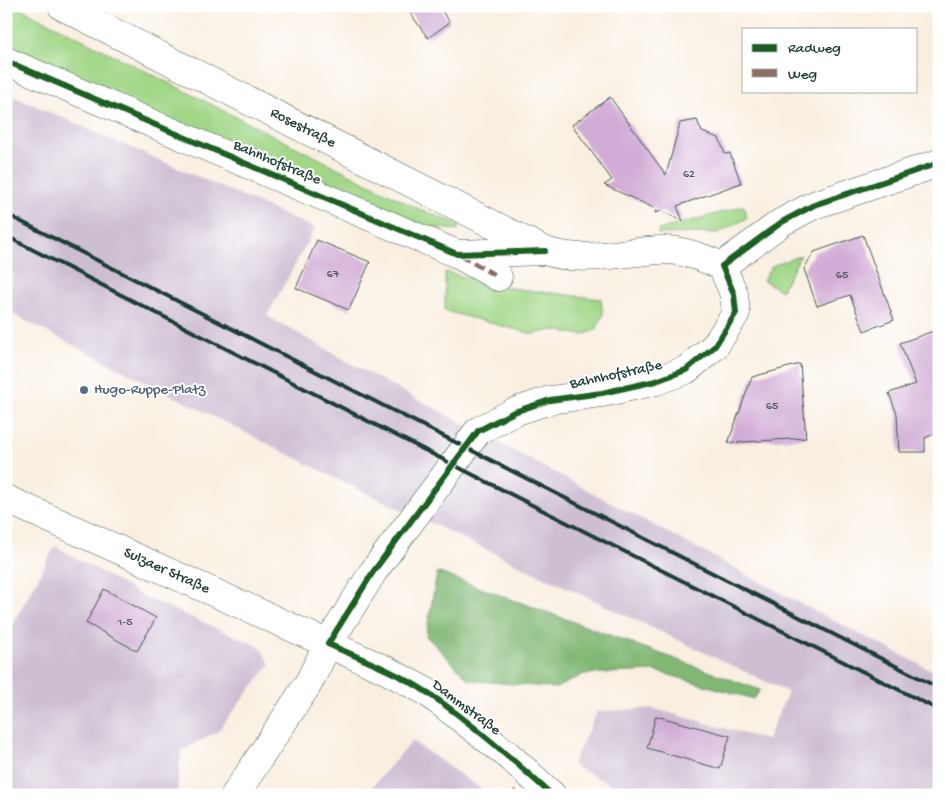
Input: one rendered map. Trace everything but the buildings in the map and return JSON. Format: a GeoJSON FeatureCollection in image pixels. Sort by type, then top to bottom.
{"type":"FeatureCollection","features":[{"type":"Feature","properties":{"kind":"main road","name":"Rosestraße"},"geometry":{"type":"LineString","coordinates":[[62,6],[545,250]]}},
{"type":"Feature","properties":{"kind":"main road","name":"Bahnhofstraße"},"geometry":{"type":"LineString","coordinates":[[6,61],[457,254],[545,250],[588,257],[664,250],[694,254],[722,266],[734,294],[736,313],[715,346],[686,370],[664,378],[602,393],[550,400],[514,412],[478,431],[373,572],[328,644],[308,684],[235,795]]}},
{"type":"Feature","properties":{"kind":"main road"},"geometry":{"type":"LineString","coordinates":[[722,266],[782,222],[814,205],[939,163]]}},
{"type":"Feature","properties":{"kind":"main road"},"geometry":{"type":"LineString","coordinates":[[457,254],[498,277]]}},
{"type":"Feature","properties":{"kind":"main road","name":"Sulzaer Straße"},"geometry":{"type":"LineString","coordinates":[[6,498],[328,644]]}},
{"type":"Feature","properties":{"kind":"main road","name":"Dammstraße"},"geometry":{"type":"LineString","coordinates":[[328,644],[384,669],[427,692],[508,755],[552,795]]}},
{"type":"Feature","properties":{"kind":"shaded area"},"geometry":{"type":"Polygon","coordinates":[[[6,93],[315,228],[267,316],[370,374],[805,606],[939,674],[939,795],[632,795],[572,765],[597,712],[652,708],[767,740],[788,692],[339,480],[6,311],[6,93]]]}},
{"type":"Feature","properties":{"kind":"shaded area"},"geometry":{"type":"Polygon","coordinates":[[[55,546],[144,597],[260,647],[270,664],[218,731],[181,751],[177,795],[6,795],[6,637],[55,546]]]}},
{"type":"Feature","properties":{"kind":"shaded area"},"geometry":{"type":"Polygon","coordinates":[[[412,741],[490,795],[365,795],[412,741]]]}},
{"type":"Feature","properties":{"kind":"green space"},"geometry":{"type":"Polygon","coordinates":[[[6,6],[16,6],[421,210],[460,225],[458,230],[409,225],[6,51],[6,6]]]}},
{"type":"Feature","properties":{"kind":"green space"},"geometry":{"type":"Polygon","coordinates":[[[744,206],[747,218],[718,233],[658,234],[658,230],[744,206]]]}},
{"type":"Feature","properties":{"kind":"green space"},"geometry":{"type":"Polygon","coordinates":[[[801,255],[781,291],[763,280],[772,266],[801,255]]]}},
{"type":"Feature","properties":{"kind":"green space"},"geometry":{"type":"Polygon","coordinates":[[[445,272],[511,288],[601,299],[603,315],[596,330],[582,335],[554,330],[533,334],[445,311],[445,272]]]}},
{"type":"Feature","properties":{"kind":"green space"},"geometry":{"type":"Polygon","coordinates":[[[437,572],[760,690],[754,699],[655,671],[584,674],[556,688],[469,680],[426,636],[437,572]]]}},
{"type":"Feature","properties":{"kind":"railway"},"geometry":{"type":"LineString","coordinates":[[6,214],[939,688]]}},
{"type":"Feature","properties":{"kind":"railway"},"geometry":{"type":"LineString","coordinates":[[6,236],[534,506],[939,710]]}},
{"type":"Feature","properties":{"kind":"marked path"},"geometry":{"type":"LineString","coordinates":[[460,255],[498,277]]}},
{"type":"Feature","properties":{"kind":"marked path"},"geometry":{"type":"LineString","coordinates":[[513,791],[519,795]]}},
{"type":"Feature","properties":{"kind":"cycle path"},"geometry":{"type":"LineString","coordinates":[[6,61],[457,254],[545,251]]}},
{"type":"Feature","properties":{"kind":"cycle path"},"geometry":{"type":"LineString","coordinates":[[552,795],[476,729],[428,693],[391,672],[328,644],[373,572],[478,431],[514,412],[550,400],[602,393],[656,381],[686,370],[715,346],[736,313],[734,294],[722,266],[782,222],[814,205],[939,163]]}},
{"type":"Feature","properties":{"kind":"place","name":"Hugo-Ruppe-Platz"},"geometry":{"type":"Point","coordinates":[84,390]}}]}
